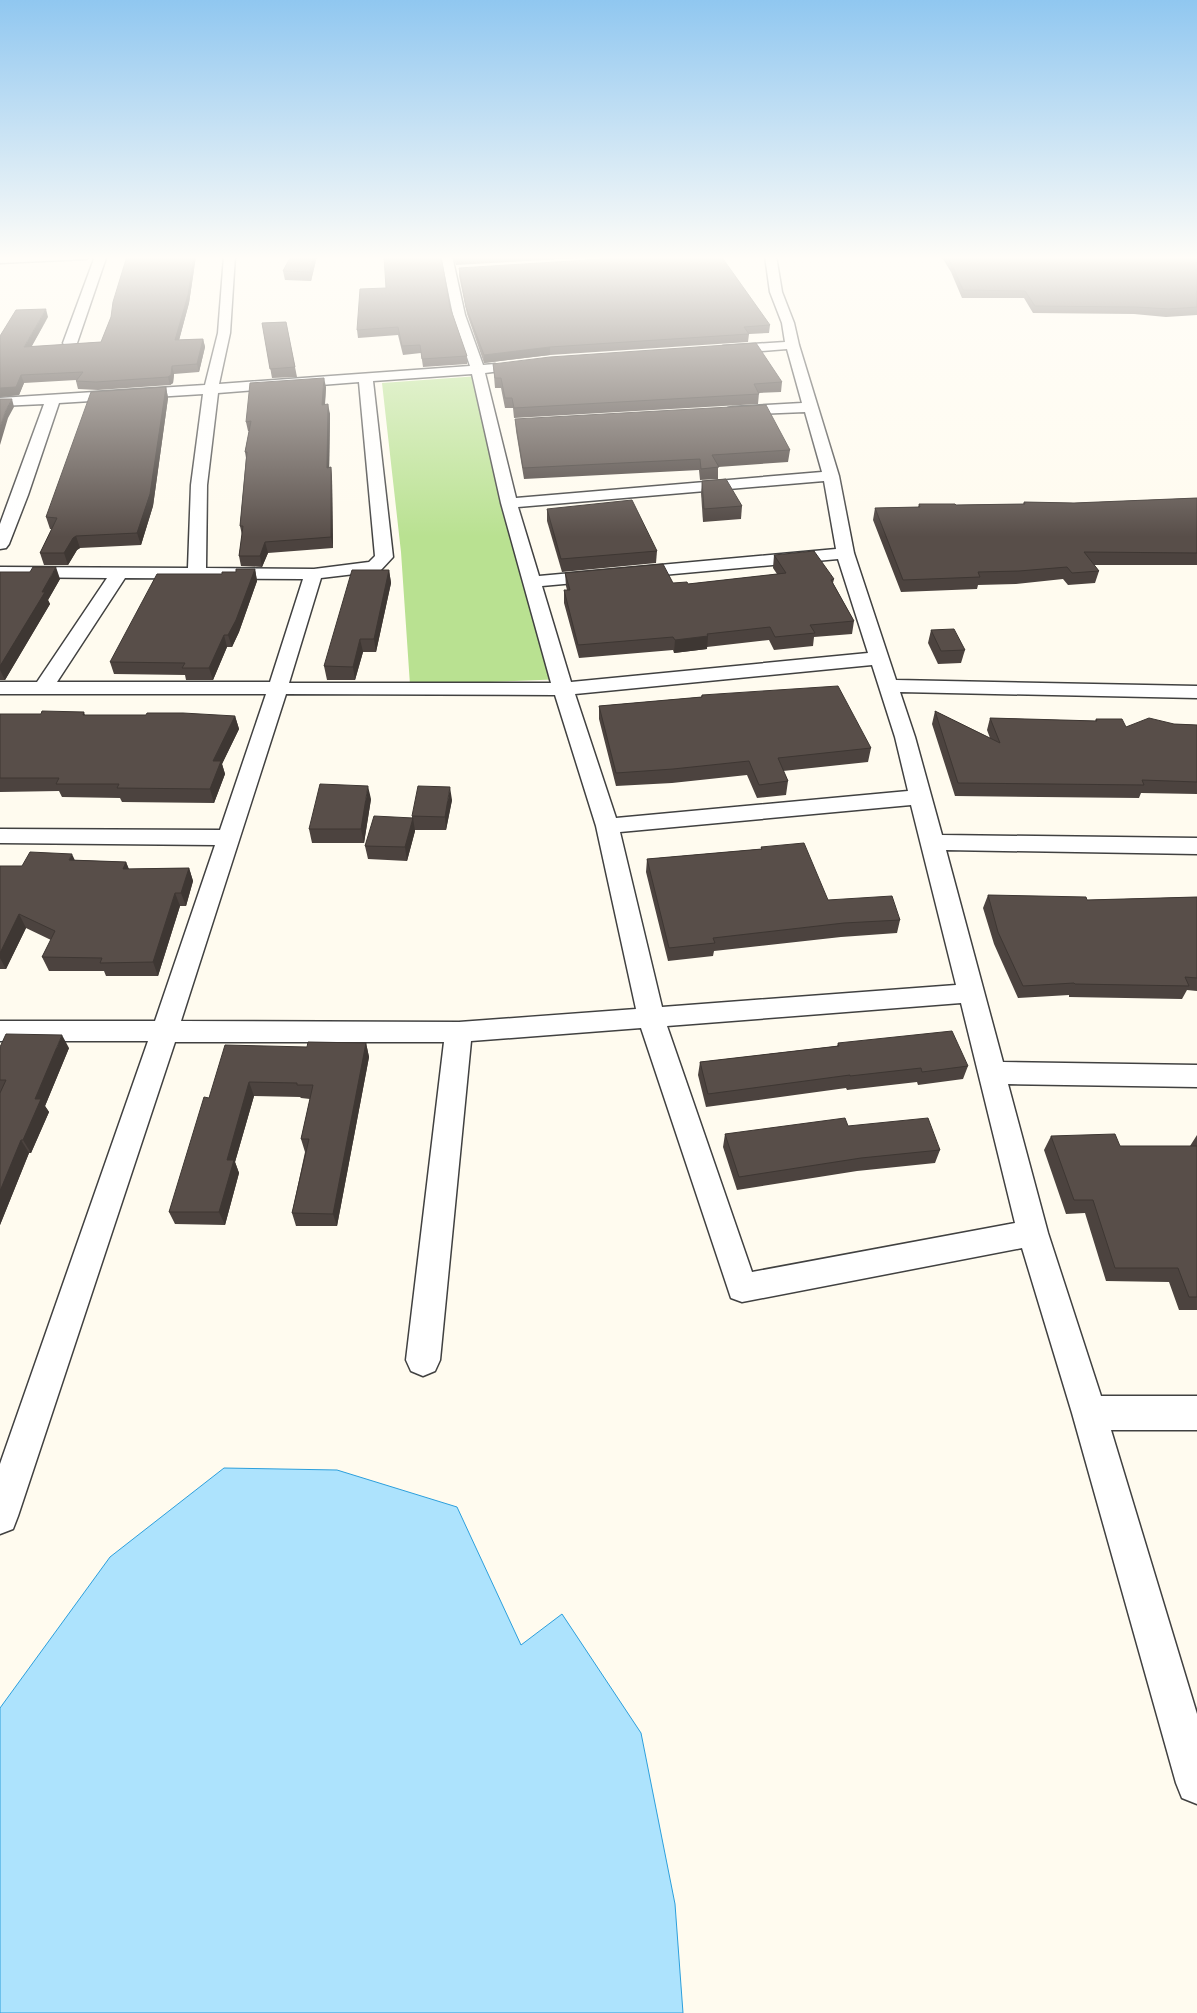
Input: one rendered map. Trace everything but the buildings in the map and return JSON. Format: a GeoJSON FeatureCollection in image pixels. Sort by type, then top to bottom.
{"type":"FeatureCollection","features":[{"type":"Feature","properties":{"kind":"street"},"geometry":{"type":"LineString","coordinates":[[197,573],[199,485],[211,390],[220,350]]}},
{"type":"Feature","properties":{"kind":"street"},"geometry":{"type":"LineString","coordinates":[[471,350],[496,426],[509,503],[531,582],[562,689],[607,826],[650,1017],[742,1288],[1033,1233]]}},
{"type":"Feature","properties":{"kind":"street"},"geometry":{"type":"LineString","coordinates":[[794,350],[812,406],[831,476],[845,552],[905,737],[1033,1233],[1197,1783]]}},
{"type":"Feature","properties":{"kind":"street"},"geometry":{"type":"LineString","coordinates":[[0,402],[211,390],[478,370],[505,366]]}},
{"type":"Feature","properties":{"kind":"street"},"geometry":{"type":"LineString","coordinates":[[0,572],[314,574],[374,567],[384,557],[366,378]]}},
{"type":"Feature","properties":{"kind":"street"},"geometry":{"type":"LineString","coordinates":[[0,544],[20,495],[53,399]]}},
{"type":"Feature","properties":{"kind":"street"},"geometry":{"type":"LineString","coordinates":[[715,412],[812,406]]}},
{"type":"Feature","properties":{"kind":"street"},"geometry":{"type":"LineString","coordinates":[[509,503],[831,476]]}},
{"type":"Feature","properties":{"kind":"street"},"geometry":{"type":"LineString","coordinates":[[531,582],[845,552]]}},
{"type":"Feature","properties":{"kind":"street"},"geometry":{"type":"LineString","coordinates":[[44,687],[119,574]]}},
{"type":"Feature","properties":{"kind":"street"},"geometry":{"type":"LineString","coordinates":[[0,1516],[229,838],[314,574]]}},
{"type":"Feature","properties":{"kind":"street"},"geometry":{"type":"LineString","coordinates":[[0,688],[562,689],[880,658]]}},
{"type":"Feature","properties":{"kind":"street"},"geometry":{"type":"LineString","coordinates":[[889,686],[1197,692]]}},
{"type":"Feature","properties":{"kind":"street"},"geometry":{"type":"LineString","coordinates":[[607,826],[920,797]]}},
{"type":"Feature","properties":{"kind":"street"},"geometry":{"type":"LineString","coordinates":[[0,836],[229,838]]}},
{"type":"Feature","properties":{"kind":"street"},"geometry":{"type":"LineString","coordinates":[[933,842],[1197,846]]}},
{"type":"Feature","properties":{"kind":"street"},"geometry":{"type":"LineString","coordinates":[[0,1031],[459,1032],[971,993]]}},
{"type":"Feature","properties":{"kind":"street"},"geometry":{"type":"LineString","coordinates":[[423,1360],[459,1032]]}},
{"type":"Feature","properties":{"kind":"street"},"geometry":{"type":"LineString","coordinates":[[993,1074],[1197,1076]]}},
{"type":"Feature","properties":{"kind":"street"},"geometry":{"type":"LineString","coordinates":[[1088,1413],[1197,1413]]}},
{"type":"Feature","properties":{"kind":"green space"},"geometry":{"type":"Polygon","coordinates":[[[479,376],[565,679],[410,685],[401,552],[382,383],[479,376]]]}},
{"type":"Feature","properties":{"kind":"water"},"geometry":{"type":"Polygon","coordinates":[[[224,1468],[337,1470],[457,1507],[521,1645],[562,1614],[641,1733],[675,1904],[683,2013],[0,2013],[0,1708],[110,1557],[224,1468]]]}}]}
